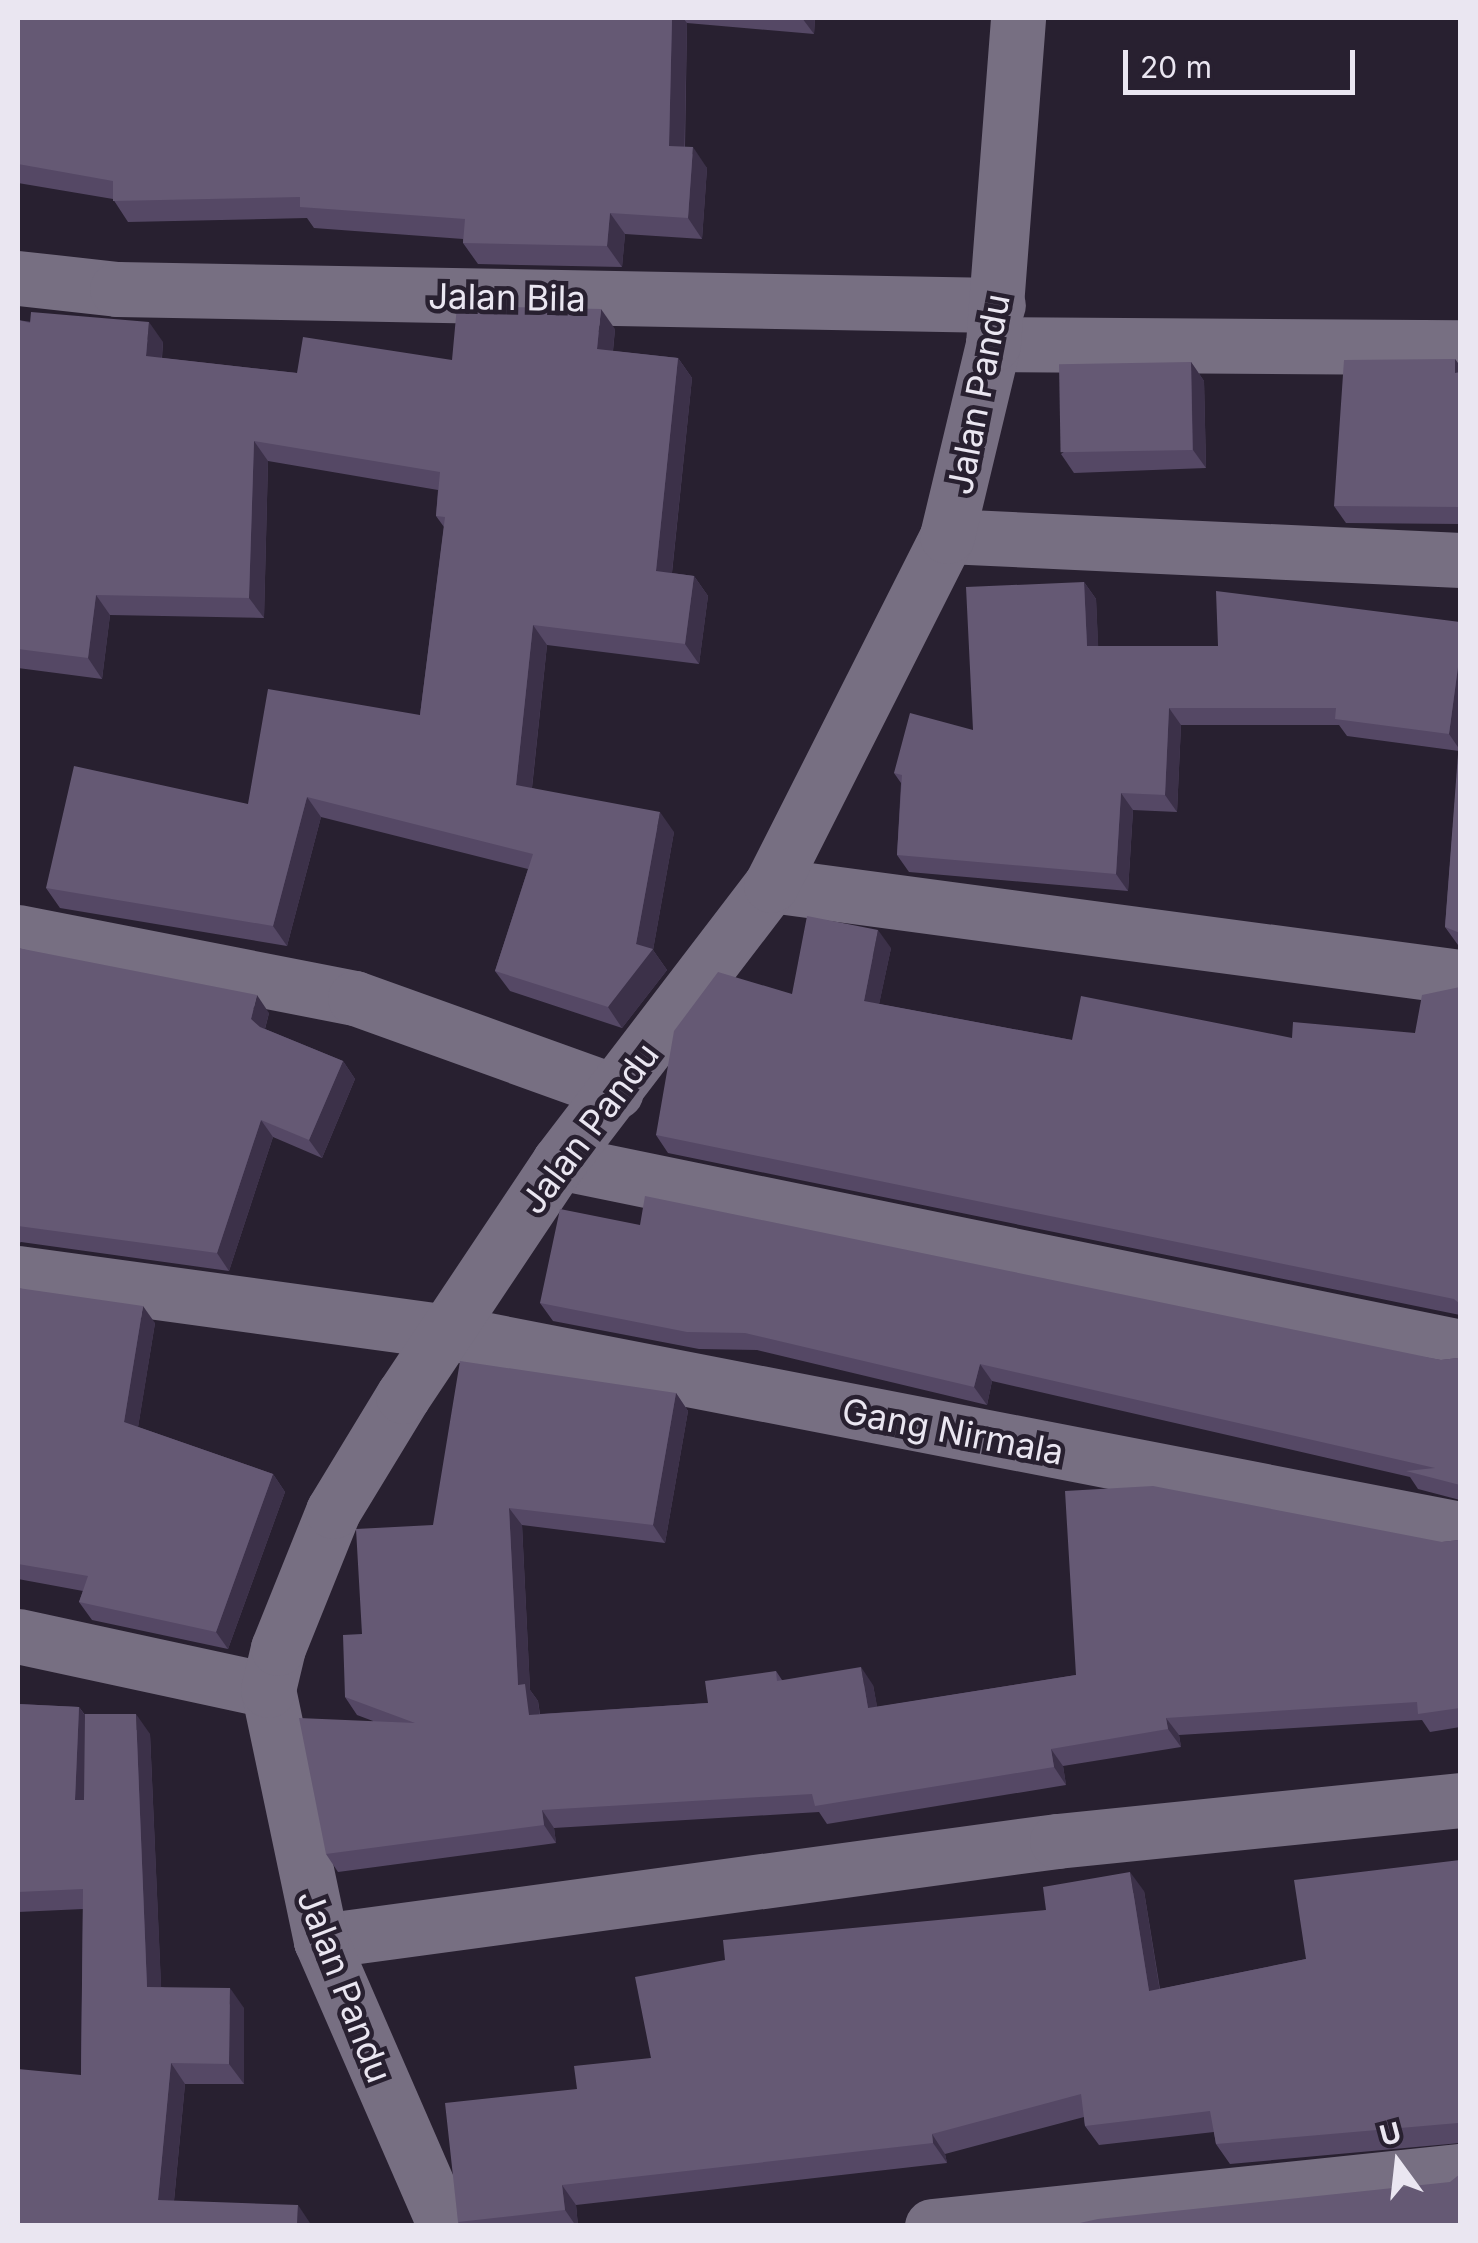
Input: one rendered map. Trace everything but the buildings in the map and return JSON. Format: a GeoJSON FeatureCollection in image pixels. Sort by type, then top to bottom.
{"type":"FeatureCollection","features":[{"type":"Feature","properties":{"kind":"street","name":"Jalan Pandu"},"geometry":{"type":"LineString","coordinates":[[445,2226],[320,1941],[268,1690],[296,1588],[333,1511],[559,1162],[771,885],[947,536],[996,324],[1018,18]]}},
{"type":"Feature","properties":{"kind":"street","name":"Jalan Bila"},"geometry":{"type":"LineString","coordinates":[[18,278],[117,289],[1460,347]]}},
{"type":"Feature","properties":{"kind":"street"},"geometry":{"type":"LineString","coordinates":[[947,536],[1460,560]]}},
{"type":"Feature","properties":{"kind":"street"},"geometry":{"type":"LineString","coordinates":[[771,885],[1460,976]]}},
{"type":"Feature","properties":{"kind":"street"},"geometry":{"type":"LineString","coordinates":[[18,932],[355,998],[616,1092]]}},
{"type":"Feature","properties":{"kind":"street"},"geometry":{"type":"LineString","coordinates":[[559,1162],[1460,1347]]}},
{"type":"Feature","properties":{"kind":"street","name":"Gang Nirmala"},"geometry":{"type":"LineString","coordinates":[[18,1272],[446,1332],[1460,1528]]}},
{"type":"Feature","properties":{"kind":"street"},"geometry":{"type":"LineString","coordinates":[[18,1636],[268,1690]]}},
{"type":"Feature","properties":{"kind":"street"},"geometry":{"type":"LineString","coordinates":[[320,1941],[1057,1841],[1460,1800]]}},
{"type":"Feature","properties":{"kind":"street"},"geometry":{"type":"LineString","coordinates":[[932,2226],[1460,2171]]}}]}
